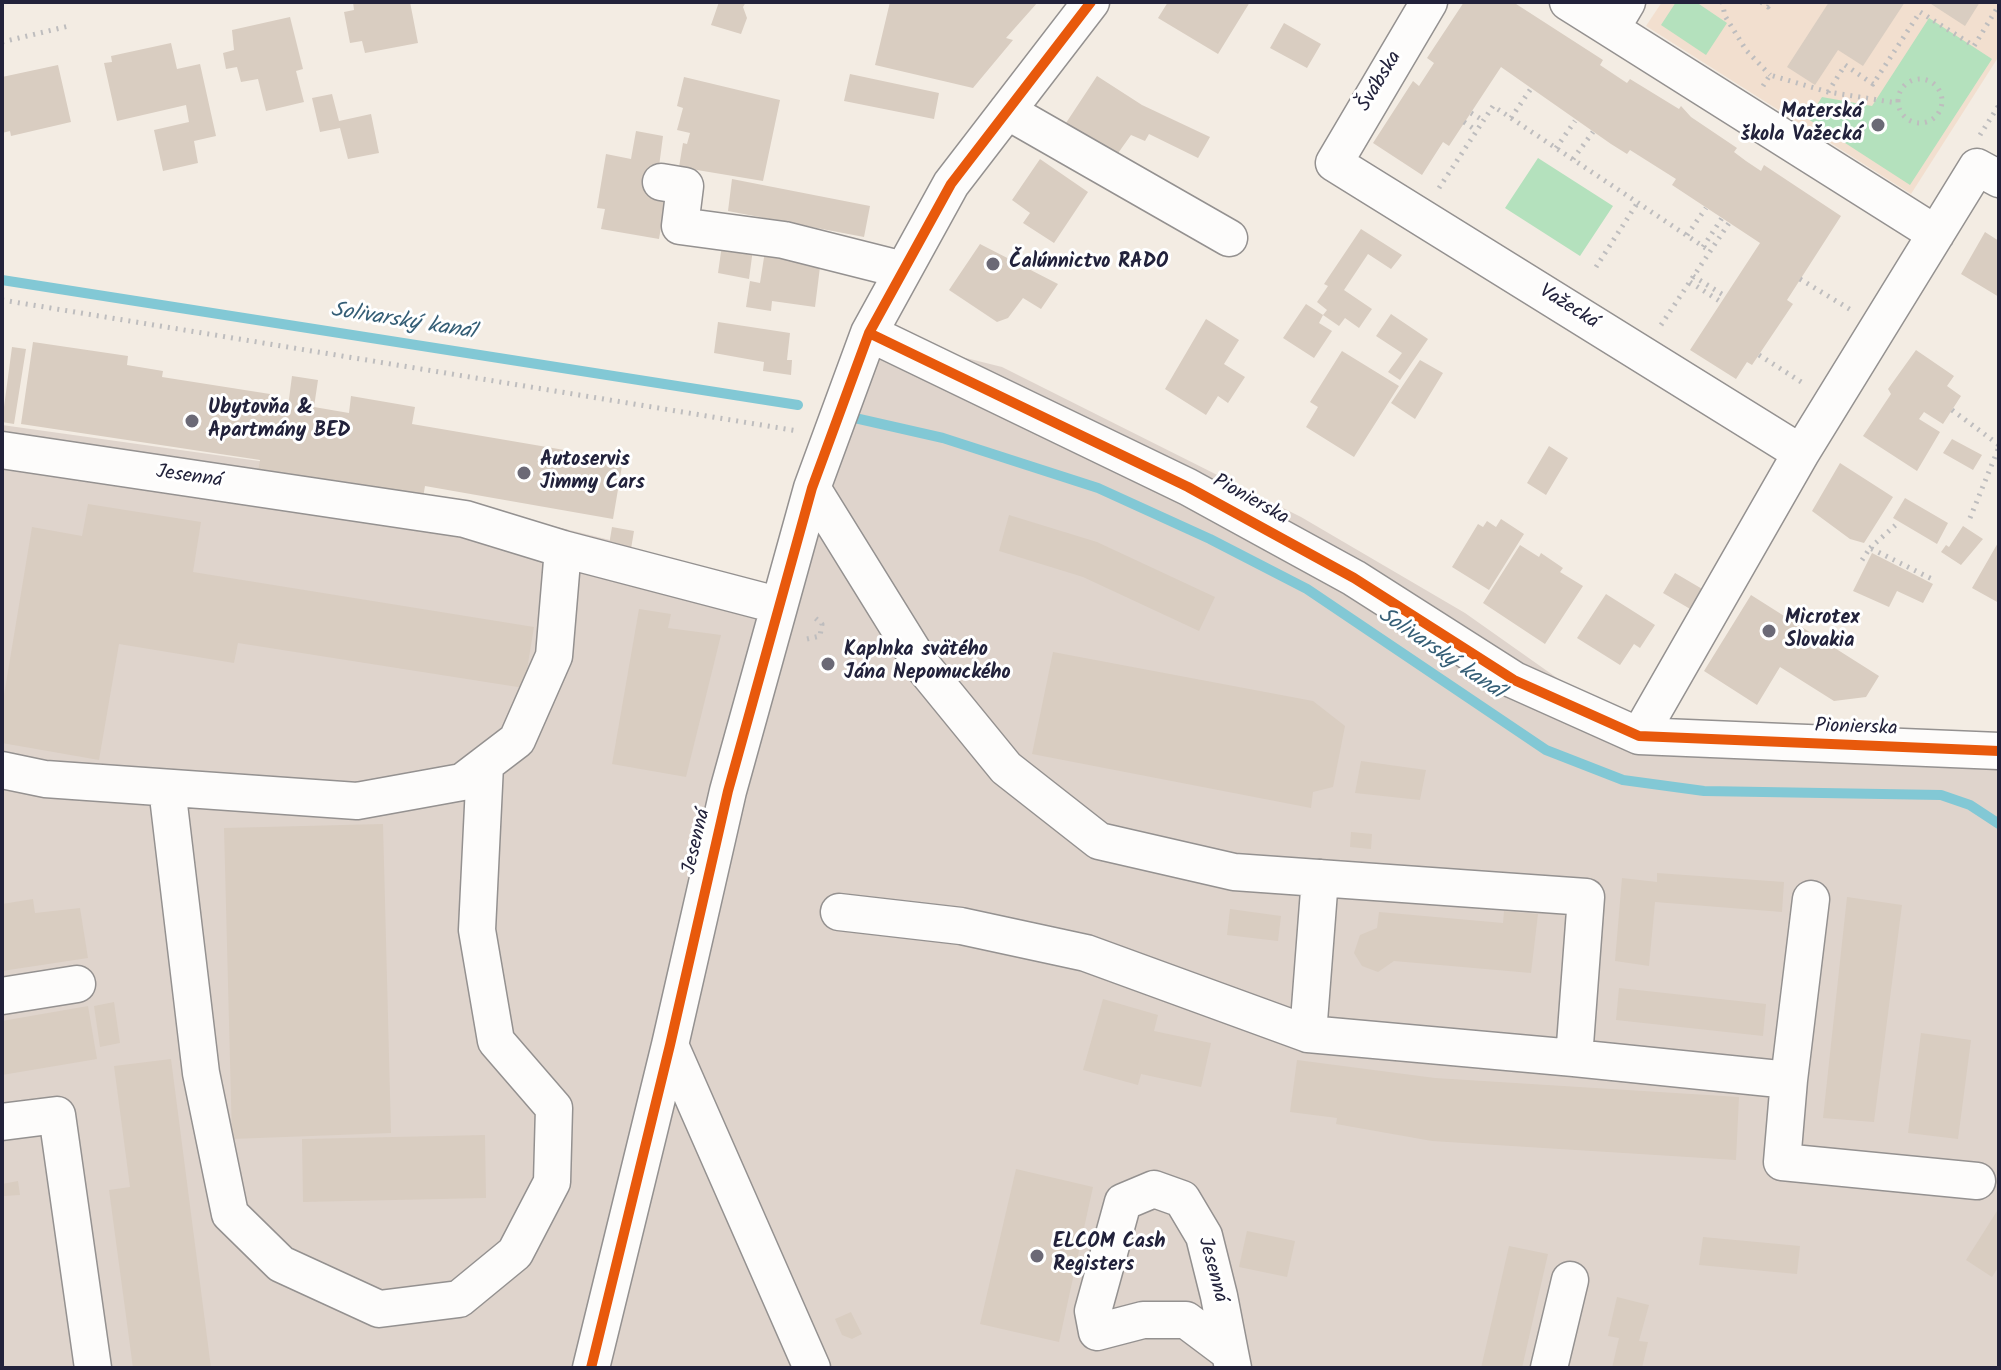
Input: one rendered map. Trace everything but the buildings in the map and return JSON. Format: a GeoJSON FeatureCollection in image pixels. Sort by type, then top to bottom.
{"type":"FeatureCollection","features":[{"type":"Feature","properties":{"kind":"street"},"geometry":{"type":"LineString","coordinates":[[869,333],[951,184],[1091,2]]}},
{"type":"Feature","properties":{"kind":"street","name":"Švábska"},"geometry":{"type":"LineString","coordinates":[[1334,163],[1429,2]]}},
{"type":"Feature","properties":{"kind":"street"},"geometry":{"type":"LineString","coordinates":[[1568,2],[1619,15],[1744,113],[1936,234]]}},
{"type":"Feature","properties":{"kind":"street"},"geometry":{"type":"LineString","coordinates":[[1007,111],[1229,238]]}},
{"type":"Feature","properties":{"kind":"street","name":"Važecká"},"geometry":{"type":"LineString","coordinates":[[1334,163],[1801,453]]}},
{"type":"Feature","properties":{"kind":"street"},"geometry":{"type":"LineString","coordinates":[[1639,736],[1801,453],[1936,234],[1988,173]]}},
{"type":"Feature","properties":{"kind":"street"},"geometry":{"type":"LineString","coordinates":[[661,182],[685,186],[680,226],[784,240],[903,270]]}},
{"type":"Feature","properties":{"kind":"street","name":"Jesenná"},"geometry":{"type":"LineString","coordinates":[[591,1368],[728,791],[777,605],[812,488],[819,434],[847,393],[869,333]]}},
{"type":"Feature","properties":{"kind":"street","name":"Pionierska"},"geometry":{"type":"LineString","coordinates":[[869,333],[1188,487],[1354,578],[1514,680],[1639,736],[1824,747],[1999,751]]}},
{"type":"Feature","properties":{"kind":"street","name":"Jesenná"},"geometry":{"type":"LineString","coordinates":[[2,450],[465,519],[563,549],[777,605]]}},
{"type":"Feature","properties":{"kind":"street"},"geometry":{"type":"LineString","coordinates":[[812,488],[921,664],[1006,768],[1099,841],[1234,872],[1586,897],[1574,1058]]}},
{"type":"Feature","properties":{"kind":"street"},"geometry":{"type":"LineString","coordinates":[[2,770],[45,779],[357,801],[462,782],[517,740],[554,656],[563,549]]}},
{"type":"Feature","properties":{"kind":"street"},"geometry":{"type":"LineString","coordinates":[[167,788],[201,1073],[230,1214],[281,1264],[379,1309],[459,1299],[515,1253],[552,1182],[554,1108],[496,1041],[477,930],[485,765]]}},
{"type":"Feature","properties":{"kind":"street"},"geometry":{"type":"LineString","coordinates":[[1308,1034],[1320,878]]}},
{"type":"Feature","properties":{"kind":"street"},"geometry":{"type":"LineString","coordinates":[[1811,899],[1782,1162],[1977,1181]]}},
{"type":"Feature","properties":{"kind":"street"},"geometry":{"type":"LineString","coordinates":[[839,912],[961,926],[1086,953],[1308,1034],[1789,1080]]}},
{"type":"Feature","properties":{"kind":"street"},"geometry":{"type":"LineString","coordinates":[[2,996],[77,984]]}},
{"type":"Feature","properties":{"kind":"street"},"geometry":{"type":"LineString","coordinates":[[670,1045],[812,1368]]}},
{"type":"Feature","properties":{"kind":"street"},"geometry":{"type":"LineString","coordinates":[[2,1122],[57,1115],[93,1368]]}},
{"type":"Feature","properties":{"kind":"street","name":"Jesenná"},"geometry":{"type":"LineString","coordinates":[[1154,1189],[1182,1199],[1204,1236],[1231,1361],[1186,1320],[1143,1320],[1097,1332],[1093,1311],[1123,1202],[1154,1189]]}},
{"type":"Feature","properties":{"kind":"street"},"geometry":{"type":"LineString","coordinates":[[1549,1368],[1570,1280]]}},
{"type":"Feature","properties":{"kind":"path"},"geometry":{"type":"LineString","coordinates":[[1722,2],[1725,16],[1746,50],[1770,75],[1828,92],[1897,103]]}},
{"type":"Feature","properties":{"kind":"path"},"geometry":{"type":"LineString","coordinates":[[1761,2],[1768,7],[1772,2]]}},
{"type":"Feature","properties":{"kind":"path"},"geometry":{"type":"LineString","coordinates":[[1828,92],[1845,65],[1873,84],[1920,12],[1974,46],[1999,5]]}},
{"type":"Feature","properties":{"kind":"path"},"geometry":{"type":"LineString","coordinates":[[2,42],[69,26]]}},
{"type":"Feature","properties":{"kind":"path"},"geometry":{"type":"LineString","coordinates":[[1744,113],[1770,75]]}},
{"type":"Feature","properties":{"kind":"path"},"geometry":{"type":"LineString","coordinates":[[1920,79],[1938,89],[1942,102],[1937,116],[1924,123],[1903,117],[1897,103],[1906,84],[1920,79]]}},
{"type":"Feature","properties":{"kind":"path"},"geometry":{"type":"LineString","coordinates":[[1511,118],[1532,87]]}},
{"type":"Feature","properties":{"kind":"path"},"geometry":{"type":"LineString","coordinates":[[1436,192],[1493,106],[1710,251]]}},
{"type":"Feature","properties":{"kind":"path"},"geometry":{"type":"LineString","coordinates":[[1471,113],[1484,121]]}},
{"type":"Feature","properties":{"kind":"path"},"geometry":{"type":"LineString","coordinates":[[1556,148],[1575,121]]}},
{"type":"Feature","properties":{"kind":"path"},"geometry":{"type":"LineString","coordinates":[[1464,122],[1477,131]]}},
{"type":"Feature","properties":{"kind":"path"},"geometry":{"type":"LineString","coordinates":[[1573,159],[1593,132]]}},
{"type":"Feature","properties":{"kind":"path"},"geometry":{"type":"LineString","coordinates":[[1596,267],[1638,202]]}},
{"type":"Feature","properties":{"kind":"path"},"geometry":{"type":"LineString","coordinates":[[1687,235],[1706,208]]}},
{"type":"Feature","properties":{"kind":"path"},"geometry":{"type":"LineString","coordinates":[[1703,247],[1722,218]]}},
{"type":"Feature","properties":{"kind":"path"},"geometry":{"type":"LineString","coordinates":[[1641,353],[1729,223]]}},
{"type":"Feature","properties":{"kind":"path"},"geometry":{"type":"LineString","coordinates":[[1691,279],[1723,299]]}},
{"type":"Feature","properties":{"kind":"path"},"geometry":{"type":"LineString","coordinates":[[2,300],[819,434]]}},
{"type":"Feature","properties":{"kind":"path"},"geometry":{"type":"LineString","coordinates":[[1759,355],[1810,388],[1803,399]]}},
{"type":"Feature","properties":{"kind":"path"},"geometry":{"type":"LineString","coordinates":[[1952,410],[1999,446],[1970,518]]}},
{"type":"Feature","properties":{"kind":"path"},"geometry":{"type":"LineString","coordinates":[[1862,560],[1870,548],[1899,522]]}},
{"type":"Feature","properties":{"kind":"path"},"geometry":{"type":"LineString","coordinates":[[1870,548],[1934,580]]}},
{"type":"Feature","properties":{"kind":"path"},"geometry":{"type":"LineString","coordinates":[[807,639],[820,636],[822,624],[813,616]]}},
{"type":"Feature","properties":{"kind":"shaded area","name":"Materská škola Važecká"},"geometry":{"type":"Polygon","coordinates":[[[1662,2],[1999,2],[1999,56],[1911,194],[1646,26],[1662,2]]]}},
{"type":"Feature","properties":{"kind":"shaded area"},"geometry":{"type":"Polygon","coordinates":[[[866,333],[1002,367],[1301,517],[1465,613],[1635,733],[1999,738],[1999,1368],[2,1368],[2,425],[330,471],[618,542],[765,613],[866,333]]]}},
{"type":"Feature","properties":{"kind":"green space"},"geometry":{"type":"Polygon","coordinates":[[[1676,2],[1696,2],[1727,23],[1706,55],[1661,25],[1676,2]]]}},
{"type":"Feature","properties":{"kind":"green space"},"geometry":{"type":"Polygon","coordinates":[[[1929,18],[1992,59],[1910,185],[1808,119],[1822,97],[1872,106],[1929,18]]]}},
{"type":"Feature","properties":{"kind":"green space"},"geometry":{"type":"Polygon","coordinates":[[[1538,158],[1613,206],[1580,256],[1505,208],[1538,158]]]}},
{"type":"Feature","properties":{"kind":"waterway","name":"Solivarský kanál"},"geometry":{"type":"LineString","coordinates":[[2,280],[798,405]]}},
{"type":"Feature","properties":{"kind":"waterway","name":"Solivarský kanál"},"geometry":{"type":"LineString","coordinates":[[846,416],[943,438],[1098,488],[1210,539],[1307,589],[1546,750],[1623,780],[1704,791],[1941,795],[1970,805],[1999,824]]}},
{"type":"Feature","properties":{"kind":"cycle path"},"geometry":{"type":"LineString","coordinates":[[591,1368],[728,791],[812,488],[869,333],[951,184],[1091,2]]}},
{"type":"Feature","properties":{"kind":"cycle path"},"geometry":{"type":"LineString","coordinates":[[869,333],[1188,487],[1354,578],[1514,680],[1639,736],[1999,751]]}},
{"type":"Feature","properties":{"kind":"place","name":"Materská škola Važecká"},"geometry":{"type":"Point","coordinates":[1878,125]}},
{"type":"Feature","properties":{"kind":"place","name":"Čalúnnictvo RADO"},"geometry":{"type":"Point","coordinates":[993,264]}},
{"type":"Feature","properties":{"kind":"place","name":"Ubytovňa & Apartmány BED"},"geometry":{"type":"Point","coordinates":[192,421]}},
{"type":"Feature","properties":{"kind":"place","name":"Autoservis Jimmy Cars"},"geometry":{"type":"Point","coordinates":[524,473]}},
{"type":"Feature","properties":{"kind":"place","name":"Microtex Slovakia"},"geometry":{"type":"Point","coordinates":[1769,631]}},
{"type":"Feature","properties":{"kind":"place","name":"Kaplnka svätého Jána Nepomuckého"},"geometry":{"type":"Point","coordinates":[828,664]}},
{"type":"Feature","properties":{"kind":"place","name":"ELCOM Cash Registers"},"geometry":{"type":"Point","coordinates":[1037,1256]}}]}
